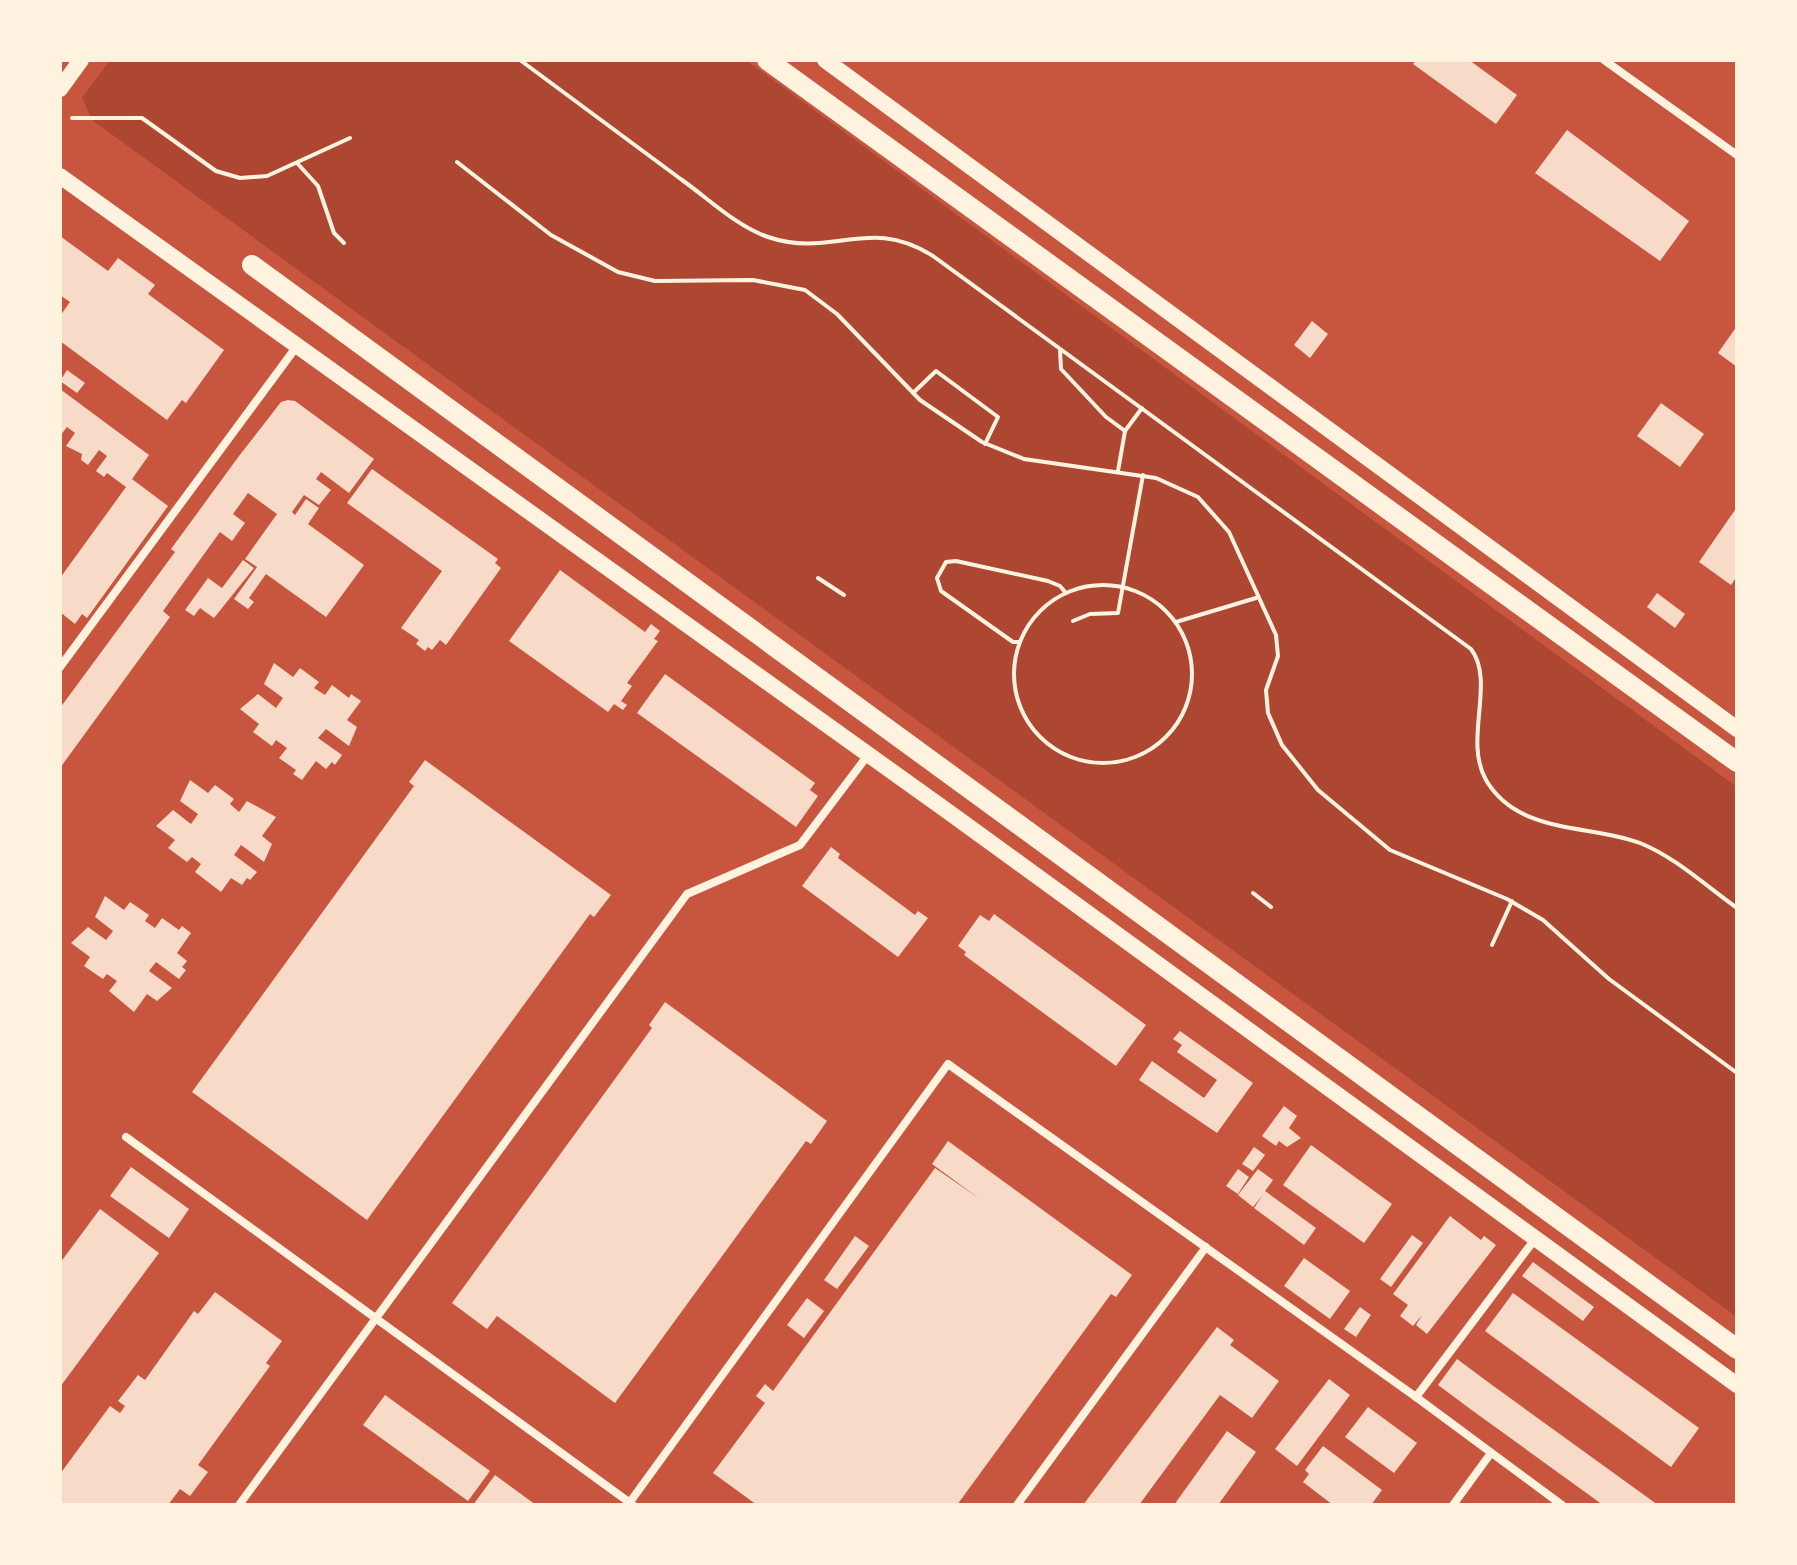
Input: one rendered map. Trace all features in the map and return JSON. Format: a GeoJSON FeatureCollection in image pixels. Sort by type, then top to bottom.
{"type":"FeatureCollection","features":[{"type":"Feature","properties":{"kind":"main road"},"geometry":{"type":"LineString","coordinates":[[60,89],[81,60]]}},
{"type":"Feature","properties":{"kind":"main road"},"geometry":{"type":"LineString","coordinates":[[767,60],[1737,762]]}},
{"type":"Feature","properties":{"kind":"main road"},"geometry":{"type":"LineString","coordinates":[[825,60],[1737,729]]}},
{"type":"Feature","properties":{"kind":"main road"},"geometry":{"type":"LineString","coordinates":[[63,176],[1737,1385]]}},
{"type":"Feature","properties":{"kind":"main road"},"geometry":{"type":"LineString","coordinates":[[252,265],[1737,1349]]}},
{"type":"Feature","properties":{"kind":"street"},"geometry":{"type":"LineString","coordinates":[[1604,60],[1737,155]]}},
{"type":"Feature","properties":{"kind":"street"},"geometry":{"type":"LineString","coordinates":[[60,667],[297,346]]}},
{"type":"Feature","properties":{"kind":"street"},"geometry":{"type":"LineString","coordinates":[[239,1505],[687,894],[800,845],[868,755]]}},
{"type":"Feature","properties":{"kind":"street"},"geometry":{"type":"LineString","coordinates":[[126,1137],[632,1504],[948,1064],[1416,1397],[1562,1505]]}},
{"type":"Feature","properties":{"kind":"street"},"geometry":{"type":"LineString","coordinates":[[1416,1397],[1535,1238]]}},
{"type":"Feature","properties":{"kind":"street"},"geometry":{"type":"LineString","coordinates":[[1017,1505],[1206,1247]]}},
{"type":"Feature","properties":{"kind":"street"},"geometry":{"type":"LineString","coordinates":[[1453,1505],[1491,1453]]}},
{"type":"Feature","properties":{"kind":"path"},"geometry":{"type":"LineString","coordinates":[[520,60],[758,233],[818,245],[875,236],[904,241],[933,256],[1471,649],[1480,667],[1476,753],[1488,783],[1498,794],[1550,824],[1619,837],[1656,850],[1737,908]]}},
{"type":"Feature","properties":{"kind":"path"},"geometry":{"type":"LineString","coordinates":[[72,118],[142,118],[226,176],[256,178],[350,138]]}},
{"type":"Feature","properties":{"kind":"path"},"geometry":{"type":"LineString","coordinates":[[457,162],[567,246],[605,267],[645,279],[753,280],[805,290],[837,314],[913,393],[985,444],[1024,459],[1143,475],[1184,488],[1220,518],[1279,645],[1266,690],[1268,713],[1282,745],[1318,790],[1390,850],[1512,901],[1543,920],[1609,979],[1737,1073]]}},
{"type":"Feature","properties":{"kind":"path"},"geometry":{"type":"LineString","coordinates":[[297,163],[318,186],[334,233],[344,243]]}},
{"type":"Feature","properties":{"kind":"path"},"geometry":{"type":"LineString","coordinates":[[560,246],[567,246]]}},
{"type":"Feature","properties":{"kind":"path"},"geometry":{"type":"LineString","coordinates":[[1060,348],[1061,369],[1106,417],[1125,431]]}},
{"type":"Feature","properties":{"kind":"path"},"geometry":{"type":"LineString","coordinates":[[913,393],[936,371],[998,417],[985,444]]}},
{"type":"Feature","properties":{"kind":"path"},"geometry":{"type":"LineString","coordinates":[[1118,471],[1125,431],[1142,408]]}},
{"type":"Feature","properties":{"kind":"path"},"geometry":{"type":"LineString","coordinates":[[1073,621],[1090,614],[1118,613],[1143,475]]}},
{"type":"Feature","properties":{"kind":"path"},"geometry":{"type":"LineString","coordinates":[[1019,642],[1013,642],[938,586],[940,570],[946,562],[956,561],[1048,581],[1060,586],[1066,593]]}},
{"type":"Feature","properties":{"kind":"path"},"geometry":{"type":"LineString","coordinates":[[818,578],[844,595]]}},
{"type":"Feature","properties":{"kind":"path"},"geometry":{"type":"LineString","coordinates":[[1086,586],[1124,588],[1146,595],[1176,622],[1187,640],[1193,670],[1189,701],[1175,728],[1154,748],[1129,761],[1100,765],[1072,759],[1047,745],[1028,724],[1016,698],[1013,670],[1019,642],[1034,617],[1066,593],[1086,586]]}},
{"type":"Feature","properties":{"kind":"path"},"geometry":{"type":"LineString","coordinates":[[1176,622],[1256,598]]}},
{"type":"Feature","properties":{"kind":"path"},"geometry":{"type":"LineString","coordinates":[[962,614],[967,609]]}},
{"type":"Feature","properties":{"kind":"path"},"geometry":{"type":"LineString","coordinates":[[1253,893],[1271,907]]}},
{"type":"Feature","properties":{"kind":"path"},"geometry":{"type":"LineString","coordinates":[[1492,945],[1512,901]]}},
{"type":"Feature","properties":{"kind":"shaded area"},"geometry":{"type":"Polygon","coordinates":[[[110,60],[746,60],[1737,787],[1737,1317],[92,120],[82,98],[110,60]]]}},
{"type":"Feature","properties":{"kind":"building"},"geometry":{"type":"Polygon","coordinates":[[[1416,60],[1469,60],[1517,95],[1496,124],[1413,64],[1416,60]]]}},
{"type":"Feature","properties":{"kind":"building"},"geometry":{"type":"Polygon","coordinates":[[[1567,130],[1689,221],[1660,261],[1535,173],[1567,130]]]}},
{"type":"Feature","properties":{"kind":"building"},"geometry":{"type":"Polygon","coordinates":[[[60,236],[108,271],[118,258],[155,285],[148,294],[224,350],[186,403],[182,400],[167,420],[60,341],[60,316],[70,302],[60,295],[60,236]]]}},
{"type":"Feature","properties":{"kind":"building"},"geometry":{"type":"Polygon","coordinates":[[[1312,321],[1328,334],[1310,358],[1294,345],[1312,321]]]}},
{"type":"Feature","properties":{"kind":"building"},"geometry":{"type":"Polygon","coordinates":[[[1737,326],[1737,367],[1718,353],[1737,326]]]}},
{"type":"Feature","properties":{"kind":"building"},"geometry":{"type":"Polygon","coordinates":[[[67,370],[85,383],[77,393],[60,381],[67,370]]]}},
{"type":"Feature","properties":{"kind":"building"},"geometry":{"type":"Polygon","coordinates":[[[60,389],[149,455],[132,479],[168,506],[87,618],[82,614],[75,624],[60,612],[60,578],[126,487],[107,473],[104,477],[96,471],[107,456],[99,450],[88,465],[81,460],[82,454],[66,446],[75,433],[67,427],[60,436],[60,389]]]}},
{"type":"Feature","properties":{"kind":"building"},"geometry":{"type":"Polygon","coordinates":[[[295,401],[374,459],[349,493],[321,472],[316,479],[331,490],[319,505],[304,495],[292,512],[295,515],[306,499],[319,508],[308,524],[364,565],[326,617],[266,574],[249,598],[254,602],[248,609],[234,599],[257,567],[245,559],[277,514],[248,493],[233,514],[245,523],[232,541],[220,532],[163,611],[170,617],[60,768],[60,708],[175,552],[171,549],[239,456],[281,402],[295,401]]]}},
{"type":"Feature","properties":{"kind":"building"},"geometry":{"type":"Polygon","coordinates":[[[1661,403],[1704,434],[1680,467],[1637,436],[1661,403]]]}},
{"type":"Feature","properties":{"kind":"building"},"geometry":{"type":"Polygon","coordinates":[[[372,469],[498,559],[495,563],[501,568],[446,645],[440,640],[432,650],[428,647],[425,651],[416,644],[419,640],[401,628],[442,571],[347,503],[372,469]]]}},
{"type":"Feature","properties":{"kind":"building"},"geometry":{"type":"Polygon","coordinates":[[[1737,507],[1737,576],[1731,585],[1699,562],[1737,507]]]}},
{"type":"Feature","properties":{"kind":"building"},"geometry":{"type":"Polygon","coordinates":[[[243,560],[254,568],[214,618],[200,608],[194,616],[185,610],[208,578],[222,588],[243,560]]]}},
{"type":"Feature","properties":{"kind":"building"},"geometry":{"type":"Polygon","coordinates":[[[560,570],[645,632],[651,624],[660,631],[654,639],[658,641],[627,683],[632,686],[621,701],[627,705],[623,710],[614,704],[608,712],[509,641],[560,570]]]}},
{"type":"Feature","properties":{"kind":"building"},"geometry":{"type":"Polygon","coordinates":[[[1657,593],[1685,614],[1675,628],[1647,607],[1657,593]]]}},
{"type":"Feature","properties":{"kind":"building"},"geometry":{"type":"Polygon","coordinates":[[[274,663],[293,677],[300,668],[319,682],[314,688],[325,695],[332,685],[349,698],[351,694],[361,701],[347,720],[357,727],[349,746],[326,729],[318,738],[342,755],[335,765],[332,762],[326,769],[316,761],[302,780],[293,774],[296,770],[279,758],[287,748],[276,740],[272,746],[253,732],[259,724],[240,709],[258,694],[276,708],[283,698],[264,684],[274,663]]]}},
{"type":"Feature","properties":{"kind":"building"},"geometry":{"type":"Polygon","coordinates":[[[665,674],[815,783],[810,790],[818,796],[796,827],[637,713],[665,674]]]}},
{"type":"Feature","properties":{"kind":"building"},"geometry":{"type":"Polygon","coordinates":[[[425,760],[611,895],[594,917],[590,914],[367,1220],[192,1092],[414,786],[409,782],[425,760]]]}},
{"type":"Feature","properties":{"kind":"building"},"geometry":{"type":"Polygon","coordinates":[[[190,780],[208,793],[215,785],[234,799],[230,804],[239,812],[247,801],[276,817],[262,836],[272,844],[264,862],[241,845],[234,855],[257,872],[242,885],[231,878],[221,892],[195,872],[201,864],[192,857],[187,862],[168,848],[175,840],[156,826],[173,810],[191,824],[198,814],[180,801],[190,780]]]}},
{"type":"Feature","properties":{"kind":"building"},"geometry":{"type":"Polygon","coordinates":[[[831,847],[840,854],[838,858],[915,915],[918,911],[928,918],[898,957],[802,886],[831,847]]]}},
{"type":"Feature","properties":{"kind":"building"},"geometry":{"type":"Polygon","coordinates":[[[105,896],[124,910],[130,902],[149,915],[145,921],[155,928],[162,918],[179,930],[182,926],[191,933],[177,953],[187,961],[182,967],[186,970],[179,979],[156,962],[149,971],[172,988],[157,1001],[147,994],[134,1012],[109,991],[117,981],[107,974],[103,979],[84,966],[90,957],[71,943],[88,927],[106,940],[113,931],[95,917],[105,896]]]}},
{"type":"Feature","properties":{"kind":"building"},"geometry":{"type":"Polygon","coordinates":[[[994,914],[1146,1025],[1116,1066],[964,955],[966,952],[958,946],[980,915],[989,921],[994,914]]]}},
{"type":"Feature","properties":{"kind":"building"},"geometry":{"type":"Polygon","coordinates":[[[665,1002],[827,1121],[811,1144],[806,1141],[615,1403],[497,1316],[487,1329],[452,1303],[652,1028],[649,1025],[665,1002]]]}},
{"type":"Feature","properties":{"kind":"building"},"geometry":{"type":"Polygon","coordinates":[[[1180,1031],[1253,1083],[1217,1133],[1139,1080],[1152,1061],[1204,1098],[1217,1080],[1177,1052],[1182,1045],[1173,1039],[1180,1031]]]}},
{"type":"Feature","properties":{"kind":"building"},"geometry":{"type":"Polygon","coordinates":[[[1284,1106],[1297,1116],[1289,1128],[1301,1138],[1287,1147],[1279,1141],[1276,1146],[1262,1136],[1284,1106]]]}},
{"type":"Feature","properties":{"kind":"building"},"geometry":{"type":"Polygon","coordinates":[[[948,1141],[1132,1275],[1116,1297],[1111,1294],[957,1505],[757,1505],[713,1473],[765,1403],[756,1396],[765,1384],[773,1391],[935,1168],[980,1199],[932,1164],[948,1141]]]}},
{"type":"Feature","properties":{"kind":"building"},"geometry":{"type":"Polygon","coordinates":[[[1311,1145],[1392,1204],[1364,1243],[1283,1185],[1311,1145]]]}},
{"type":"Feature","properties":{"kind":"building"},"geometry":{"type":"Polygon","coordinates":[[[1254,1147],[1265,1155],[1253,1171],[1242,1164],[1254,1147]]]}},
{"type":"Feature","properties":{"kind":"building"},"geometry":{"type":"Polygon","coordinates":[[[131,1167],[189,1209],[169,1238],[110,1196],[131,1167]]]}},
{"type":"Feature","properties":{"kind":"building"},"geometry":{"type":"Polygon","coordinates":[[[1238,1169],[1249,1177],[1238,1194],[1226,1186],[1238,1169]]]}},
{"type":"Feature","properties":{"kind":"building"},"geometry":{"type":"Polygon","coordinates":[[[1258,1169],[1273,1180],[1265,1191],[1316,1228],[1304,1245],[1254,1208],[1263,1195],[1253,1207],[1238,1195],[1258,1169]]]}},
{"type":"Feature","properties":{"kind":"building"},"geometry":{"type":"Polygon","coordinates":[[[100,1209],[159,1253],[60,1387],[60,1263],[100,1209]]]}},
{"type":"Feature","properties":{"kind":"building"},"geometry":{"type":"Polygon","coordinates":[[[1450,1216],[1481,1240],[1484,1236],[1496,1245],[1427,1334],[1416,1325],[1422,1315],[1413,1326],[1400,1316],[1408,1305],[1393,1294],[1450,1216]]]}},
{"type":"Feature","properties":{"kind":"building"},"geometry":{"type":"Polygon","coordinates":[[[1412,1235],[1423,1243],[1391,1287],[1380,1279],[1412,1235]]]}},
{"type":"Feature","properties":{"kind":"building"},"geometry":{"type":"Polygon","coordinates":[[[855,1236],[869,1246],[837,1289],[824,1280],[855,1236]]]}},
{"type":"Feature","properties":{"kind":"building"},"geometry":{"type":"Polygon","coordinates":[[[1304,1258],[1350,1291],[1330,1319],[1284,1286],[1304,1258]]]}},
{"type":"Feature","properties":{"kind":"building"},"geometry":{"type":"Polygon","coordinates":[[[1533,1262],[1594,1307],[1583,1321],[1522,1276],[1533,1262]]]}},
{"type":"Feature","properties":{"kind":"building"},"geometry":{"type":"Polygon","coordinates":[[[215,1292],[282,1341],[266,1363],[270,1366],[198,1465],[208,1472],[190,1496],[180,1489],[168,1505],[60,1505],[60,1474],[110,1406],[120,1413],[125,1406],[118,1401],[138,1375],[145,1380],[194,1311],[198,1314],[215,1292]]]}},
{"type":"Feature","properties":{"kind":"building"},"geometry":{"type":"Polygon","coordinates":[[[1513,1293],[1699,1428],[1671,1467],[1485,1331],[1513,1293]]]}},
{"type":"Feature","properties":{"kind":"building"},"geometry":{"type":"Polygon","coordinates":[[[807,1298],[824,1311],[804,1338],[787,1325],[807,1298]]]}},
{"type":"Feature","properties":{"kind":"building"},"geometry":{"type":"Polygon","coordinates":[[[1360,1307],[1371,1315],[1356,1337],[1344,1329],[1360,1307]]]}},
{"type":"Feature","properties":{"kind":"building"},"geometry":{"type":"Polygon","coordinates":[[[1217,1327],[1234,1340],[1230,1345],[1279,1381],[1252,1418],[1220,1395],[1139,1505],[1083,1505],[1217,1327]]]}},
{"type":"Feature","properties":{"kind":"building"},"geometry":{"type":"Polygon","coordinates":[[[1457,1359],[1658,1505],[1603,1505],[1473,1411],[1438,1385],[1457,1359]]]}},
{"type":"Feature","properties":{"kind":"building"},"geometry":{"type":"Polygon","coordinates":[[[1329,1379],[1350,1395],[1297,1466],[1275,1449],[1329,1379]]]}},
{"type":"Feature","properties":{"kind":"building"},"geometry":{"type":"Polygon","coordinates":[[[385,1395],[490,1471],[468,1501],[363,1425],[385,1395]]]}},
{"type":"Feature","properties":{"kind":"building"},"geometry":{"type":"Polygon","coordinates":[[[1368,1407],[1417,1443],[1394,1473],[1345,1437],[1368,1407]]]}},
{"type":"Feature","properties":{"kind":"building"},"geometry":{"type":"Polygon","coordinates":[[[1227,1431],[1256,1452],[1218,1505],[1174,1505],[1227,1431]]]}},
{"type":"Feature","properties":{"kind":"building"},"geometry":{"type":"Polygon","coordinates":[[[1323,1446],[1382,1490],[1371,1505],[1333,1505],[1303,1482],[1309,1474],[1305,1470],[1323,1446]]]}},
{"type":"Feature","properties":{"kind":"building"},"geometry":{"type":"Polygon","coordinates":[[[495,1475],[536,1505],[473,1505],[495,1475]]]}}]}
